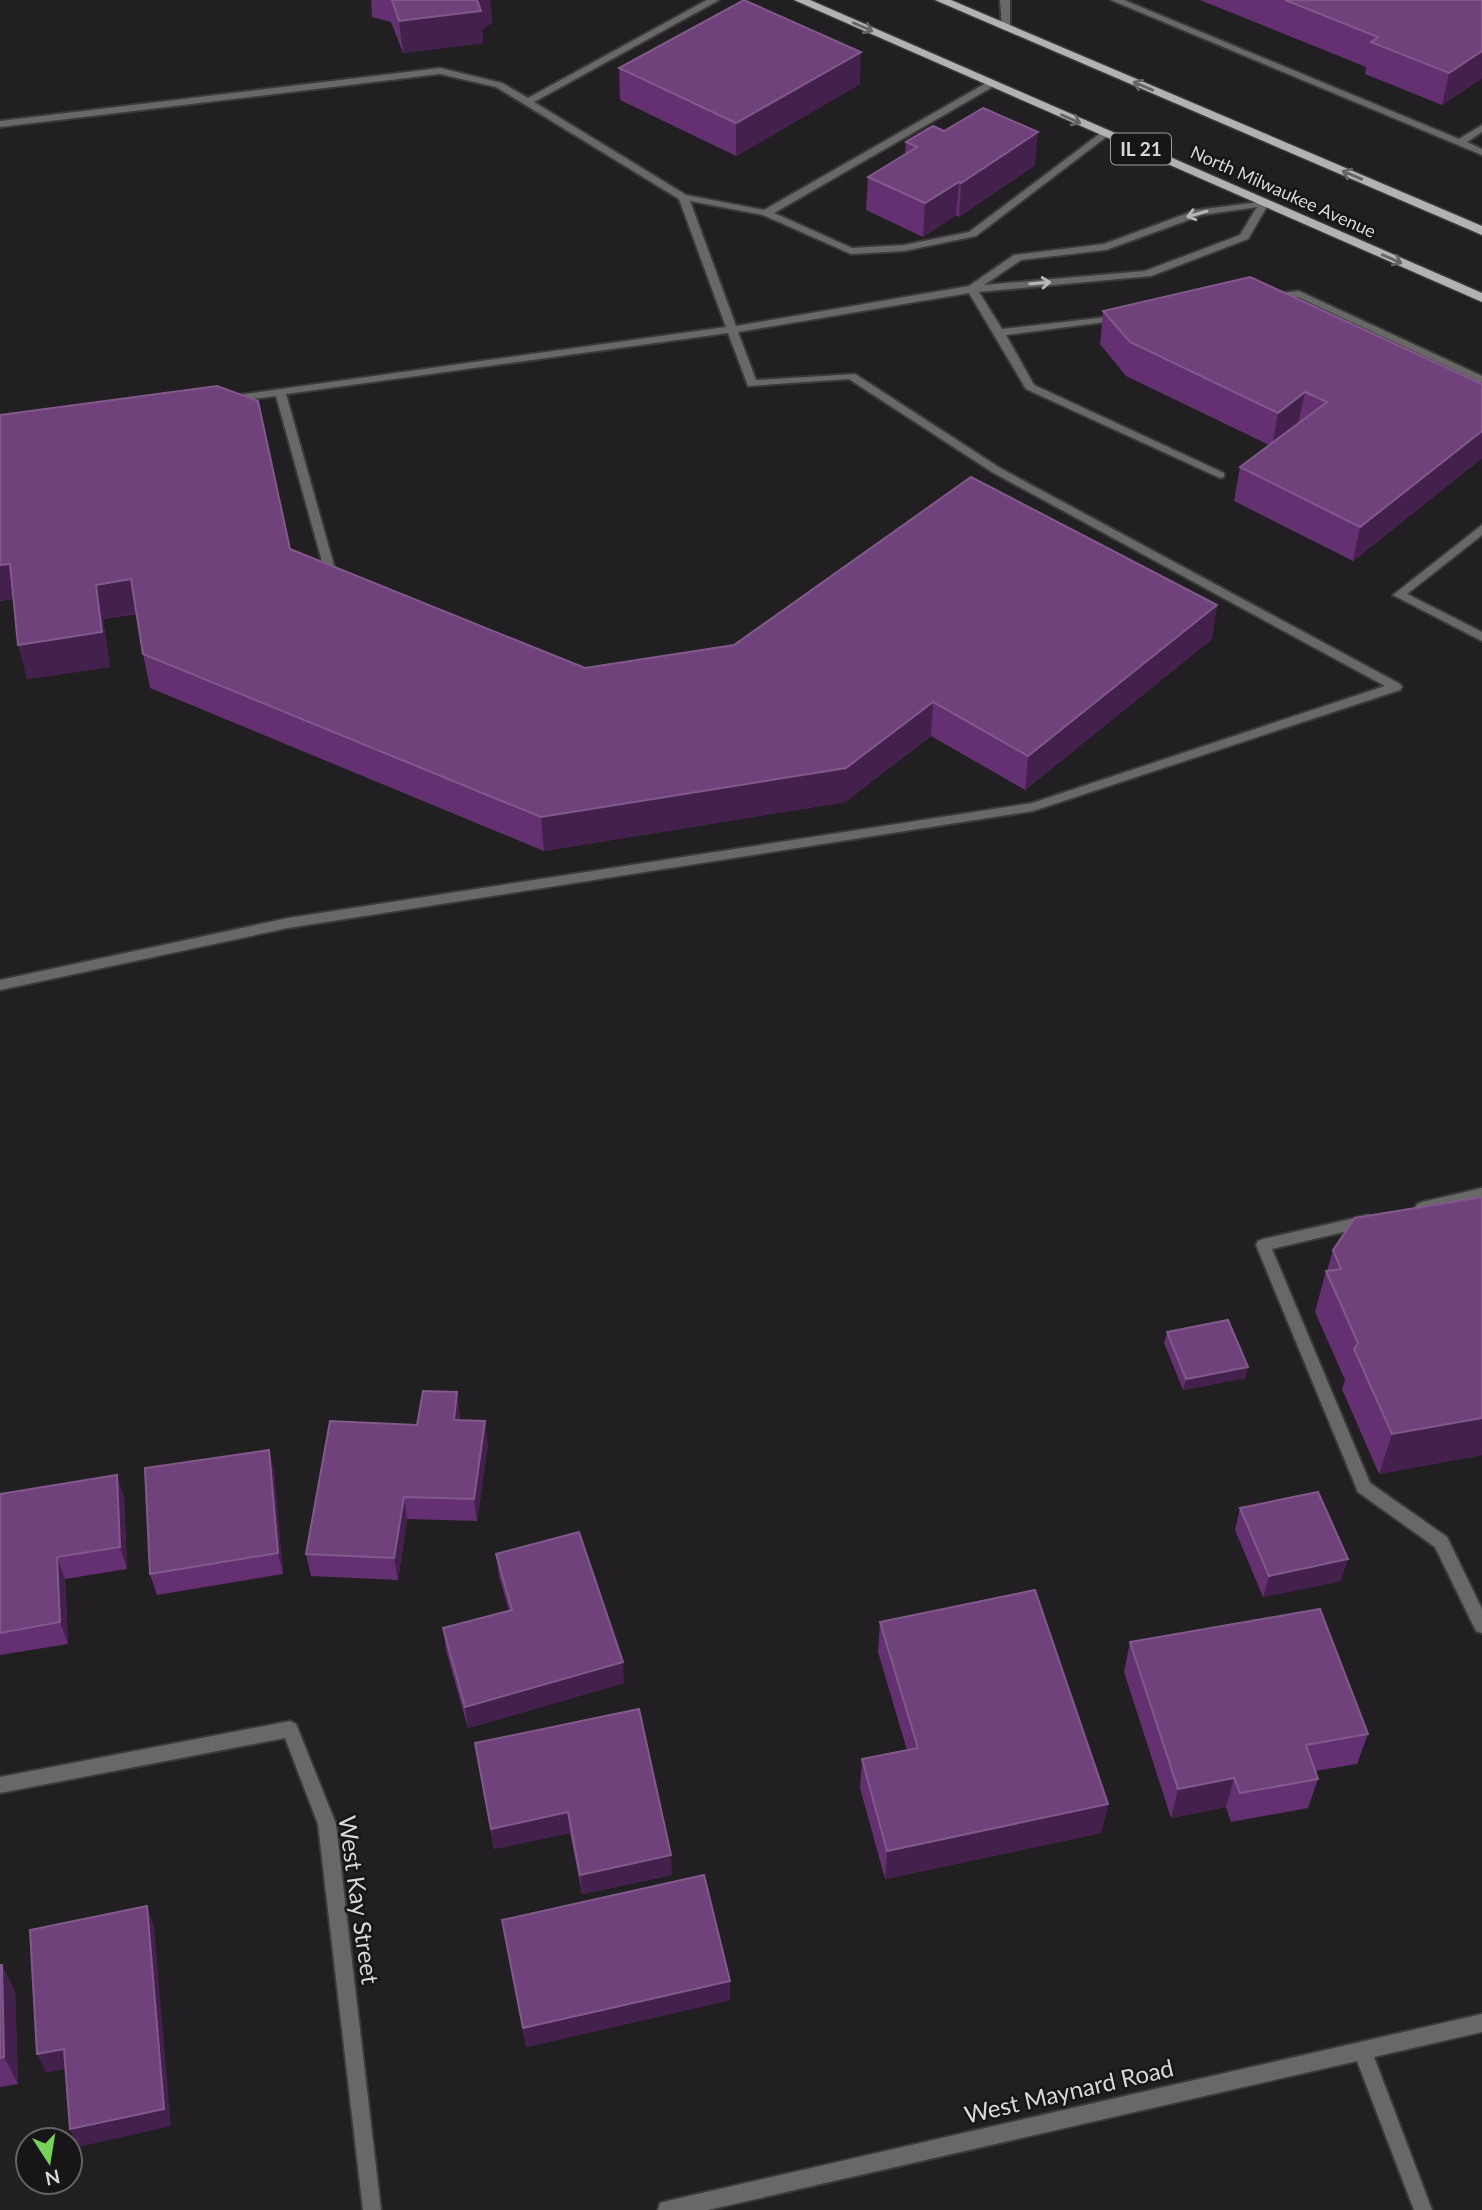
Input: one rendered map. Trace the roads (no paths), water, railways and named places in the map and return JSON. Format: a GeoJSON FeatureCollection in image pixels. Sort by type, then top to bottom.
{"type":"FeatureCollection","features":[{"type":"Feature","properties":{"kind":"main road","name":"North Milwaukee Avenue"},"geometry":{"type":"LineString","coordinates":[[800,0],[1482,298]]}},
{"type":"Feature","properties":{"kind":"main road","name":"North Milwaukee Avenue"},"geometry":{"type":"LineString","coordinates":[[941,0],[1482,231]]}},
{"type":"Feature","properties":{"kind":"street"},"geometry":{"type":"LineString","coordinates":[[528,102],[714,0]]}},
{"type":"Feature","properties":{"kind":"street"},"geometry":{"type":"LineString","coordinates":[[1006,0],[1007,28]]}},
{"type":"Feature","properties":{"kind":"street"},"geometry":{"type":"LineString","coordinates":[[1116,0],[1482,152]]}},
{"type":"Feature","properties":{"kind":"street"},"geometry":{"type":"LineString","coordinates":[[0,124],[440,71],[499,85],[683,197],[766,213],[851,251],[904,248],[972,234],[1105,134]]}},
{"type":"Feature","properties":{"kind":"street"},"geometry":{"type":"LineString","coordinates":[[766,213],[991,84]]}},
{"type":"Feature","properties":{"kind":"street"},"geometry":{"type":"LineString","coordinates":[[1459,143],[1482,128]]}},
{"type":"Feature","properties":{"kind":"street"},"geometry":{"type":"LineString","coordinates":[[0,985],[288,923],[1033,807],[1396,687],[991,474],[851,376],[751,384],[683,197]]}},
{"type":"Feature","properties":{"kind":"street"},"geometry":{"type":"LineString","coordinates":[[972,289],[1018,257],[1106,247],[1200,212],[1264,203]]}},
{"type":"Feature","properties":{"kind":"street"},"geometry":{"type":"LineString","coordinates":[[208,402],[732,330],[972,289],[1147,274],[1244,237],[1264,203]]}},
{"type":"Feature","properties":{"kind":"street"},"geometry":{"type":"LineString","coordinates":[[972,289],[1030,387],[1220,475]]}},
{"type":"Feature","properties":{"kind":"street"},"geometry":{"type":"LineString","coordinates":[[1258,299],[1299,294],[1482,380]]}},
{"type":"Feature","properties":{"kind":"street"},"geometry":{"type":"LineString","coordinates":[[999,333],[1135,315]]}},
{"type":"Feature","properties":{"kind":"street"},"geometry":{"type":"LineString","coordinates":[[280,392],[330,579],[341,583]]}},
{"type":"Feature","properties":{"kind":"street"},"geometry":{"type":"LineString","coordinates":[[1482,530],[1399,595],[1482,637]]}},
{"type":"Feature","properties":{"kind":"street"},"geometry":{"type":"LineString","coordinates":[[1405,1212],[1482,1194]]}},
{"type":"Feature","properties":{"kind":"street"},"geometry":{"type":"LineString","coordinates":[[1379,1218],[1263,1245],[1364,1488],[1441,1542],[1482,1626]]}},
{"type":"Feature","properties":{"kind":"street","name":"West Kay Street"},"geometry":{"type":"LineString","coordinates":[[0,1785],[290,1728],[327,1824],[372,2210]]}},
{"type":"Feature","properties":{"kind":"street","name":"West Maynard Road"},"geometry":{"type":"LineString","coordinates":[[667,2210],[1482,2023]]}},
{"type":"Feature","properties":{"kind":"street"},"geometry":{"type":"LineString","coordinates":[[1362,2049],[1423,2210]]}}]}
